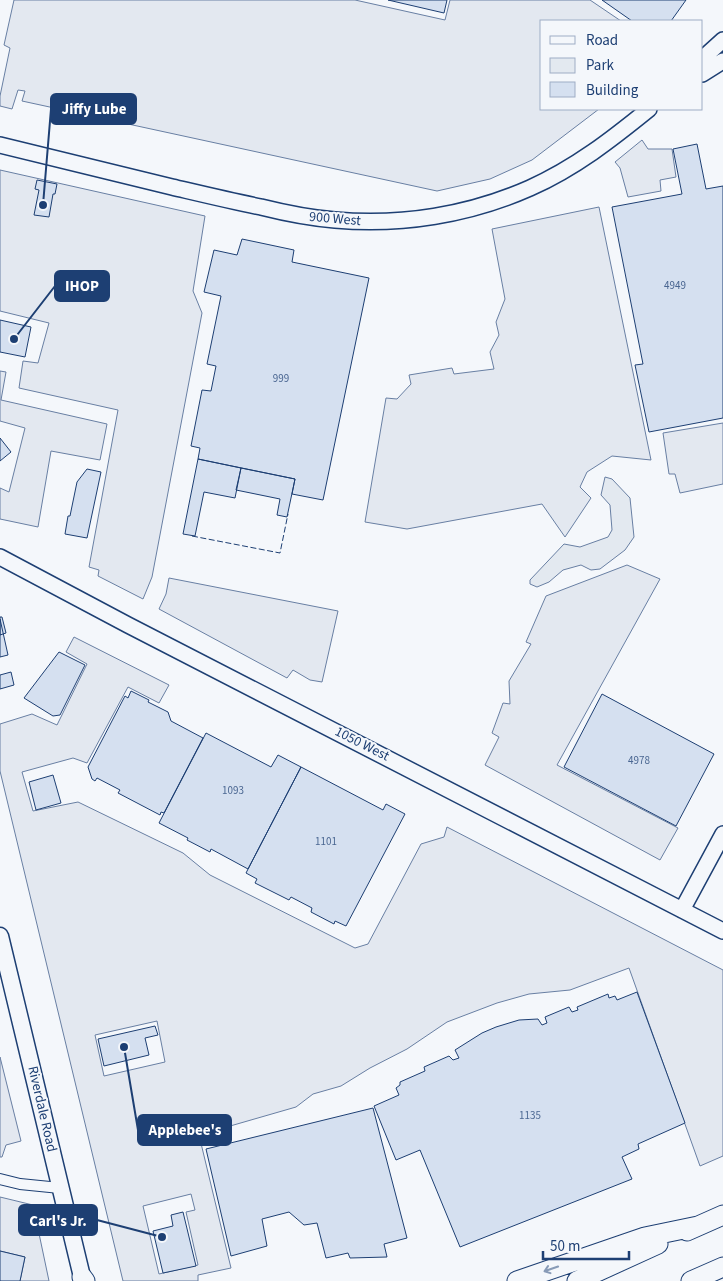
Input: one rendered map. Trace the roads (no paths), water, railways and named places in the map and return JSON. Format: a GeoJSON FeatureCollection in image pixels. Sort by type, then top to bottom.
{"type":"FeatureCollection","features":[{"type":"Feature","properties":{"kind":"highway"},"geometry":{"type":"LineString","coordinates":[[577,1281],[723,1215]]}},
{"type":"Feature","properties":{"kind":"highway"},"geometry":{"type":"LineString","coordinates":[[517,1281],[645,1238],[698,1226]]}},
{"type":"Feature","properties":{"kind":"highway"},"geometry":{"type":"LineString","coordinates":[[692,1281],[723,1267]]}},
{"type":"Feature","properties":{"kind":"main road","name":"Riverdale Road"},"geometry":{"type":"LineString","coordinates":[[0,936],[83,1280]]}},
{"type":"Feature","properties":{"kind":"street"},"geometry":{"type":"LineString","coordinates":[[703,59],[723,40]]}},
{"type":"Feature","properties":{"kind":"street"},"geometry":{"type":"LineString","coordinates":[[703,73],[723,61]]}},
{"type":"Feature","properties":{"kind":"street","name":"900 West"},"geometry":{"type":"LineString","coordinates":[[0,145],[216,198],[300,216],[345,221],[388,222],[436,216],[472,208],[530,188],[571,167],[600,148],[648,110]]}},
{"type":"Feature","properties":{"kind":"street","name":"1050 West"},"geometry":{"type":"LineString","coordinates":[[0,557],[723,931]]}},
{"type":"Feature","properties":{"kind":"street"},"geometry":{"type":"LineString","coordinates":[[682,910],[723,834]]}},
{"type":"Feature","properties":{"kind":"street"},"geometry":{"type":"LineString","coordinates":[[0,1179],[20,1184],[60,1188]]}},
{"type":"Feature","properties":{"kind":"place","name":"Jiffy Lube"},"geometry":{"type":"Point","coordinates":[43,205]}},
{"type":"Feature","properties":{"kind":"place","name":"IHOP"},"geometry":{"type":"Point","coordinates":[14,339]}},
{"type":"Feature","properties":{"kind":"place","name":"Applebee's"},"geometry":{"type":"Point","coordinates":[124,1047]}},
{"type":"Feature","properties":{"kind":"place","name":"Carl's Jr."},"geometry":{"type":"Point","coordinates":[162,1237]}}]}
